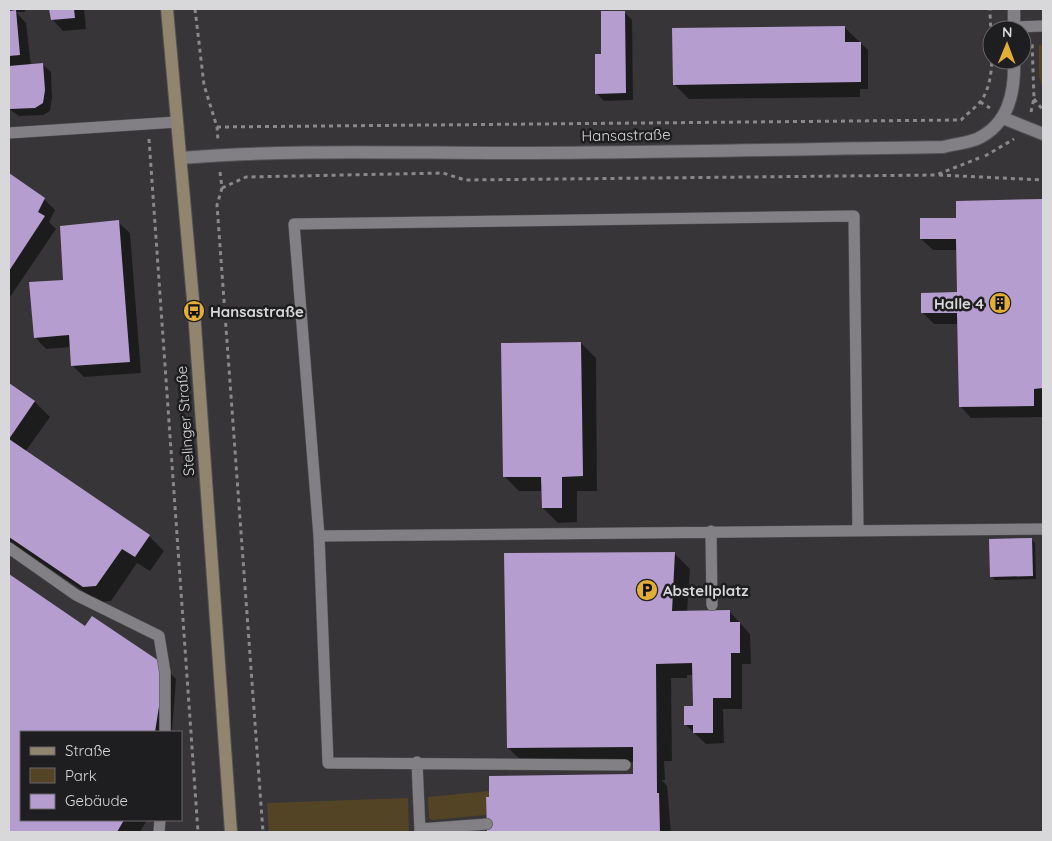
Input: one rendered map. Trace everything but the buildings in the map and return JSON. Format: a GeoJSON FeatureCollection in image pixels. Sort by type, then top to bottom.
{"type":"FeatureCollection","features":[{"type":"Feature","properties":{"kind":"main road","name":"Stelinger Straße"},"geometry":{"type":"LineString","coordinates":[[167,9],[194,311],[231,832]]}},
{"type":"Feature","properties":{"kind":"street"},"geometry":{"type":"LineString","coordinates":[[1014,70],[1015,80],[1004,118],[1043,134]]}},
{"type":"Feature","properties":{"kind":"street","name":"Hansastraße"},"geometry":{"type":"LineString","coordinates":[[181,158],[219,155],[380,152],[512,153],[943,147],[978,138],[1004,118]]}},
{"type":"Feature","properties":{"kind":"lane"},"geometry":{"type":"LineString","coordinates":[[9,133],[177,122]]}},
{"type":"Feature","properties":{"kind":"lane"},"geometry":{"type":"LineString","coordinates":[[626,765],[417,762],[328,763],[319,536],[294,224],[854,216],[858,531]]}},
{"type":"Feature","properties":{"kind":"lane"},"geometry":{"type":"LineString","coordinates":[[319,536],[1043,529]]}},
{"type":"Feature","properties":{"kind":"lane"},"geometry":{"type":"LineString","coordinates":[[711,531],[712,605]]}},
{"type":"Feature","properties":{"kind":"lane"},"geometry":{"type":"LineString","coordinates":[[9,548],[76,595],[159,636],[166,672],[165,731]]}},
{"type":"Feature","properties":{"kind":"lane"},"geometry":{"type":"LineString","coordinates":[[417,762],[420,831],[487,824]]}},
{"type":"Feature","properties":{"kind":"path"},"geometry":{"type":"LineString","coordinates":[[196,9],[204,85],[217,127],[240,128],[961,120],[980,102],[985,94],[991,69],[990,9]]}},
{"type":"Feature","properties":{"kind":"path"},"geometry":{"type":"LineString","coordinates":[[936,175],[995,152],[1027,128],[1034,98],[1038,26]]}},
{"type":"Feature","properties":{"kind":"path"},"geometry":{"type":"LineString","coordinates":[[1034,98],[1043,110]]}},
{"type":"Feature","properties":{"kind":"path"},"geometry":{"type":"LineString","coordinates":[[148,124],[198,832]]}},
{"type":"Feature","properties":{"kind":"path"},"geometry":{"type":"LineString","coordinates":[[264,832],[217,205],[222,188],[246,177],[433,173],[443,173],[466,180],[936,175],[1043,180]]}},
{"type":"Feature","properties":{"kind":"green space"},"geometry":{"type":"Polygon","coordinates":[[[1043,44],[1043,90],[1039,76],[1039,46],[1043,44]]]}},
{"type":"Feature","properties":{"kind":"green space"},"geometry":{"type":"Polygon","coordinates":[[[489,791],[489,797],[486,797],[486,815],[432,820],[429,818],[428,797],[489,791]]]}},
{"type":"Feature","properties":{"kind":"green space"},"geometry":{"type":"Polygon","coordinates":[[[408,798],[409,830],[406,832],[269,832],[267,803],[408,798]]]}},
{"type":"Feature","properties":{"kind":"place","name":"Halle 4"},"geometry":{"type":"Point","coordinates":[1000,303]}},
{"type":"Feature","properties":{"kind":"place","name":"Hansastraße"},"geometry":{"type":"Point","coordinates":[194,311]}},
{"type":"Feature","properties":{"kind":"place","name":"Abstellplatz"},"geometry":{"type":"Point","coordinates":[647,590]}}]}
